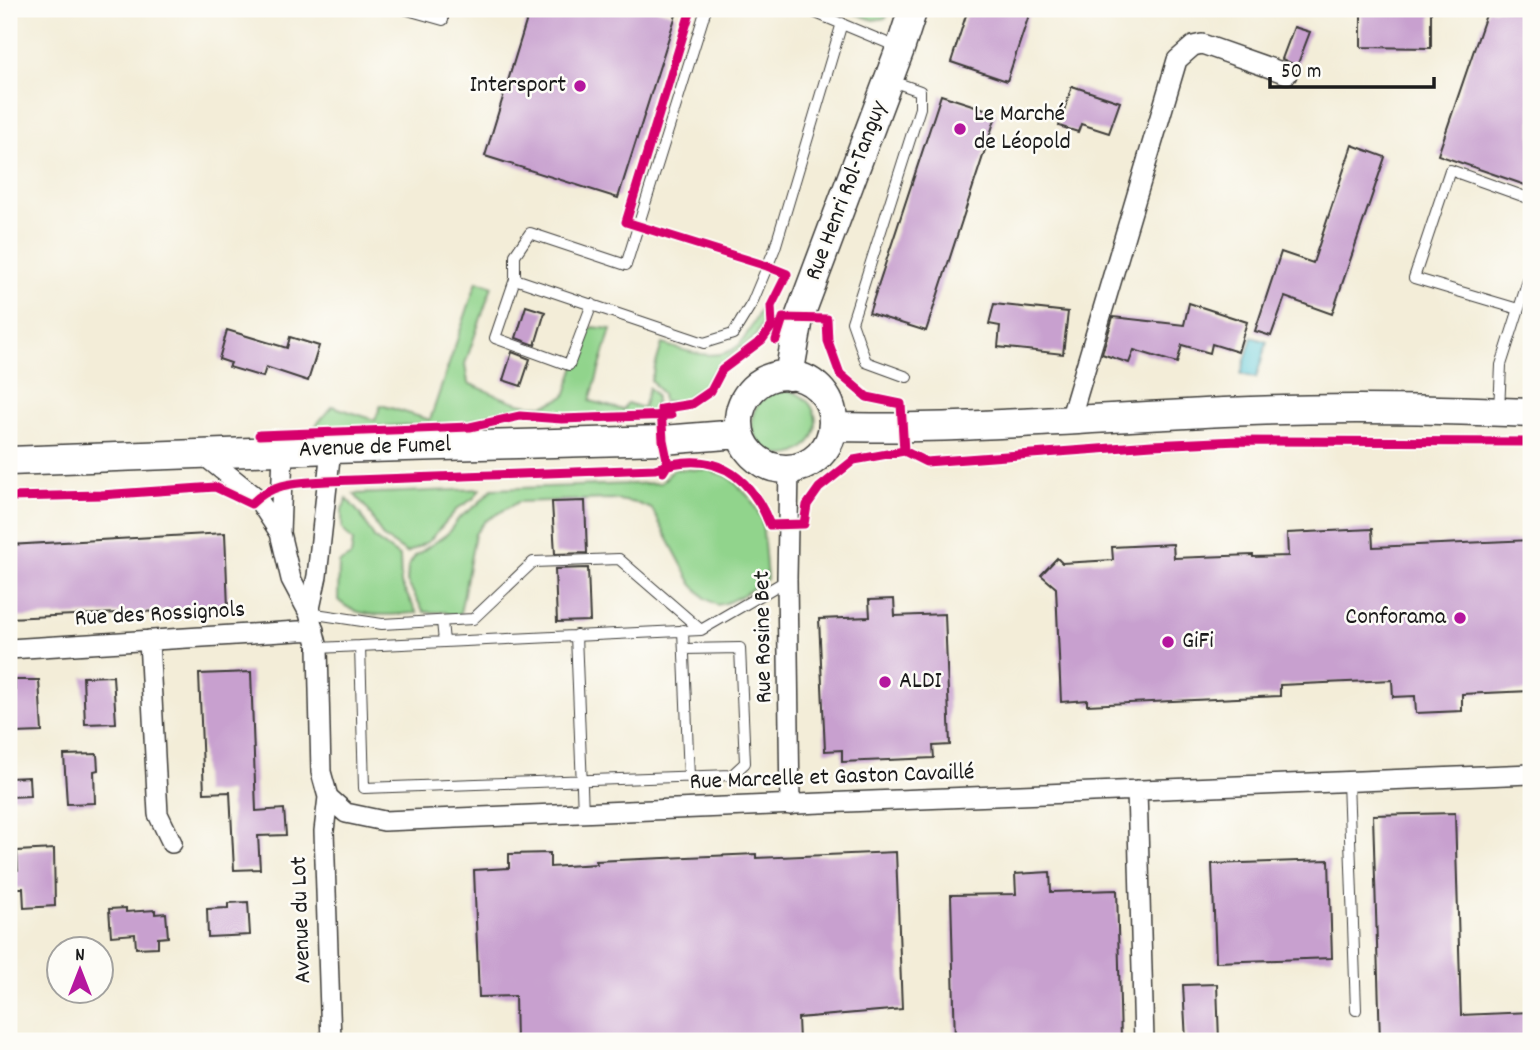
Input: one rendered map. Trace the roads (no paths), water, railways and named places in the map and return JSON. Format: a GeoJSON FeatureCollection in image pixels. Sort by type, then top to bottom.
{"type":"FeatureCollection","features":[{"type":"Feature","properties":{"kind":"main road","name":"Rue Henri Rol-Tanguy"},"geometry":{"type":"LineString","coordinates":[[789,376],[799,318],[913,9]]}},
{"type":"Feature","properties":{"kind":"main road"},"geometry":{"type":"LineString","coordinates":[[789,376],[804,379],[817,387],[827,398],[833,427],[830,440],[814,460],[802,467],[773,468],[758,460],[747,449],[740,434],[739,419],[742,405],[750,392],[761,382],[789,376]]}},
{"type":"Feature","properties":{"kind":"main road"},"geometry":{"type":"LineString","coordinates":[[833,427],[904,429],[1254,411],[1387,409],[1531,413]]}},
{"type":"Feature","properties":{"kind":"main road","name":"Avenue de Fumel"},"geometry":{"type":"LineString","coordinates":[[9,461],[663,440],[740,434]]}},
{"type":"Feature","properties":{"kind":"street"},"geometry":{"type":"LineString","coordinates":[[1070,420],[1177,60],[1193,46],[1202,44],[1287,74]]}},
{"type":"Feature","properties":{"kind":"street"},"geometry":{"type":"LineString","coordinates":[[328,797],[321,772],[313,630],[331,449]]}},
{"type":"Feature","properties":{"kind":"street"},"geometry":{"type":"LineString","coordinates":[[283,451],[280,533],[291,579],[313,630]]}},
{"type":"Feature","properties":{"kind":"street"},"geometry":{"type":"LineString","coordinates":[[201,453],[257,498],[280,533]]}},
{"type":"Feature","properties":{"kind":"street","name":"Rue Rosine Bet"},"geometry":{"type":"LineString","coordinates":[[789,469],[790,805]]}},
{"type":"Feature","properties":{"kind":"street","name":"Rue des Rossignols"},"geometry":{"type":"LineString","coordinates":[[9,649],[313,630]]}},
{"type":"Feature","properties":{"kind":"street"},"geometry":{"type":"LineString","coordinates":[[149,640],[158,814],[172,843]]}},
{"type":"Feature","properties":{"kind":"street","name":"Rue Marcelle et Gaston Cavaillé"},"geometry":{"type":"LineString","coordinates":[[328,797],[346,813],[384,821],[1531,774]]}},
{"type":"Feature","properties":{"kind":"street"},"geometry":{"type":"LineString","coordinates":[[1137,790],[1144,1041]]}},
{"type":"Feature","properties":{"kind":"street","name":"Avenue du Lot"},"geometry":{"type":"LineString","coordinates":[[328,797],[324,831],[331,1041]]}},
{"type":"Feature","properties":{"kind":"lane"},"geometry":{"type":"LineString","coordinates":[[404,9],[443,20]]}},
{"type":"Feature","properties":{"kind":"lane"},"geometry":{"type":"LineString","coordinates":[[592,304],[569,365],[495,338],[515,279],[515,255],[530,233],[626,265],[706,9]]}},
{"type":"Feature","properties":{"kind":"lane"},"geometry":{"type":"LineString","coordinates":[[806,9],[821,11],[900,49]]}},
{"type":"Feature","properties":{"kind":"lane"},"geometry":{"type":"LineString","coordinates":[[515,279],[704,343],[733,334],[752,303],[775,248],[842,23]]}},
{"type":"Feature","properties":{"kind":"lane"},"geometry":{"type":"LineString","coordinates":[[889,80],[920,91],[920,108],[852,322],[866,362],[907,377]]}},
{"type":"Feature","properties":{"kind":"lane"},"geometry":{"type":"LineString","coordinates":[[1518,309],[1414,278],[1450,170],[1531,199]]}},
{"type":"Feature","properties":{"kind":"lane"},"geometry":{"type":"LineString","coordinates":[[1499,412],[1501,365],[1531,271]]}},
{"type":"Feature","properties":{"kind":"lane"},"geometry":{"type":"LineString","coordinates":[[313,630],[473,619],[533,562],[619,559],[701,630]]}},
{"type":"Feature","properties":{"kind":"lane"},"geometry":{"type":"LineString","coordinates":[[313,630],[360,646],[701,630],[788,579]]}},
{"type":"Feature","properties":{"kind":"lane"},"geometry":{"type":"LineString","coordinates":[[442,621],[444,642]]}},
{"type":"Feature","properties":{"kind":"lane"},"geometry":{"type":"LineString","coordinates":[[683,630],[689,777]]}},
{"type":"Feature","properties":{"kind":"lane"},"geometry":{"type":"LineString","coordinates":[[576,635],[583,813]]}},
{"type":"Feature","properties":{"kind":"lane"},"geometry":{"type":"LineString","coordinates":[[360,646],[363,788],[732,775],[745,763],[740,648],[684,649]]}},
{"type":"Feature","properties":{"kind":"lane"},"geometry":{"type":"LineString","coordinates":[[1348,781],[1356,1010]]}},
{"type":"Feature","properties":{"kind":"water"},"geometry":{"type":"Polygon","coordinates":[[[1252,337],[1267,342],[1256,378],[1241,374],[1252,337]]]}},
{"type":"Feature","properties":{"kind":"place","name":"Intersport"},"geometry":{"type":"Point","coordinates":[580,86]}},
{"type":"Feature","properties":{"kind":"place","name":"Le Marché de Léopold"},"geometry":{"type":"Point","coordinates":[960,129]}},
{"type":"Feature","properties":{"kind":"place","name":"Conforama"},"geometry":{"type":"Point","coordinates":[1460,618]}},
{"type":"Feature","properties":{"kind":"place","name":"GiFi"},"geometry":{"type":"Point","coordinates":[1168,642]}},
{"type":"Feature","properties":{"kind":"place","name":"ALDI"},"geometry":{"type":"Point","coordinates":[885,682]}}]}
